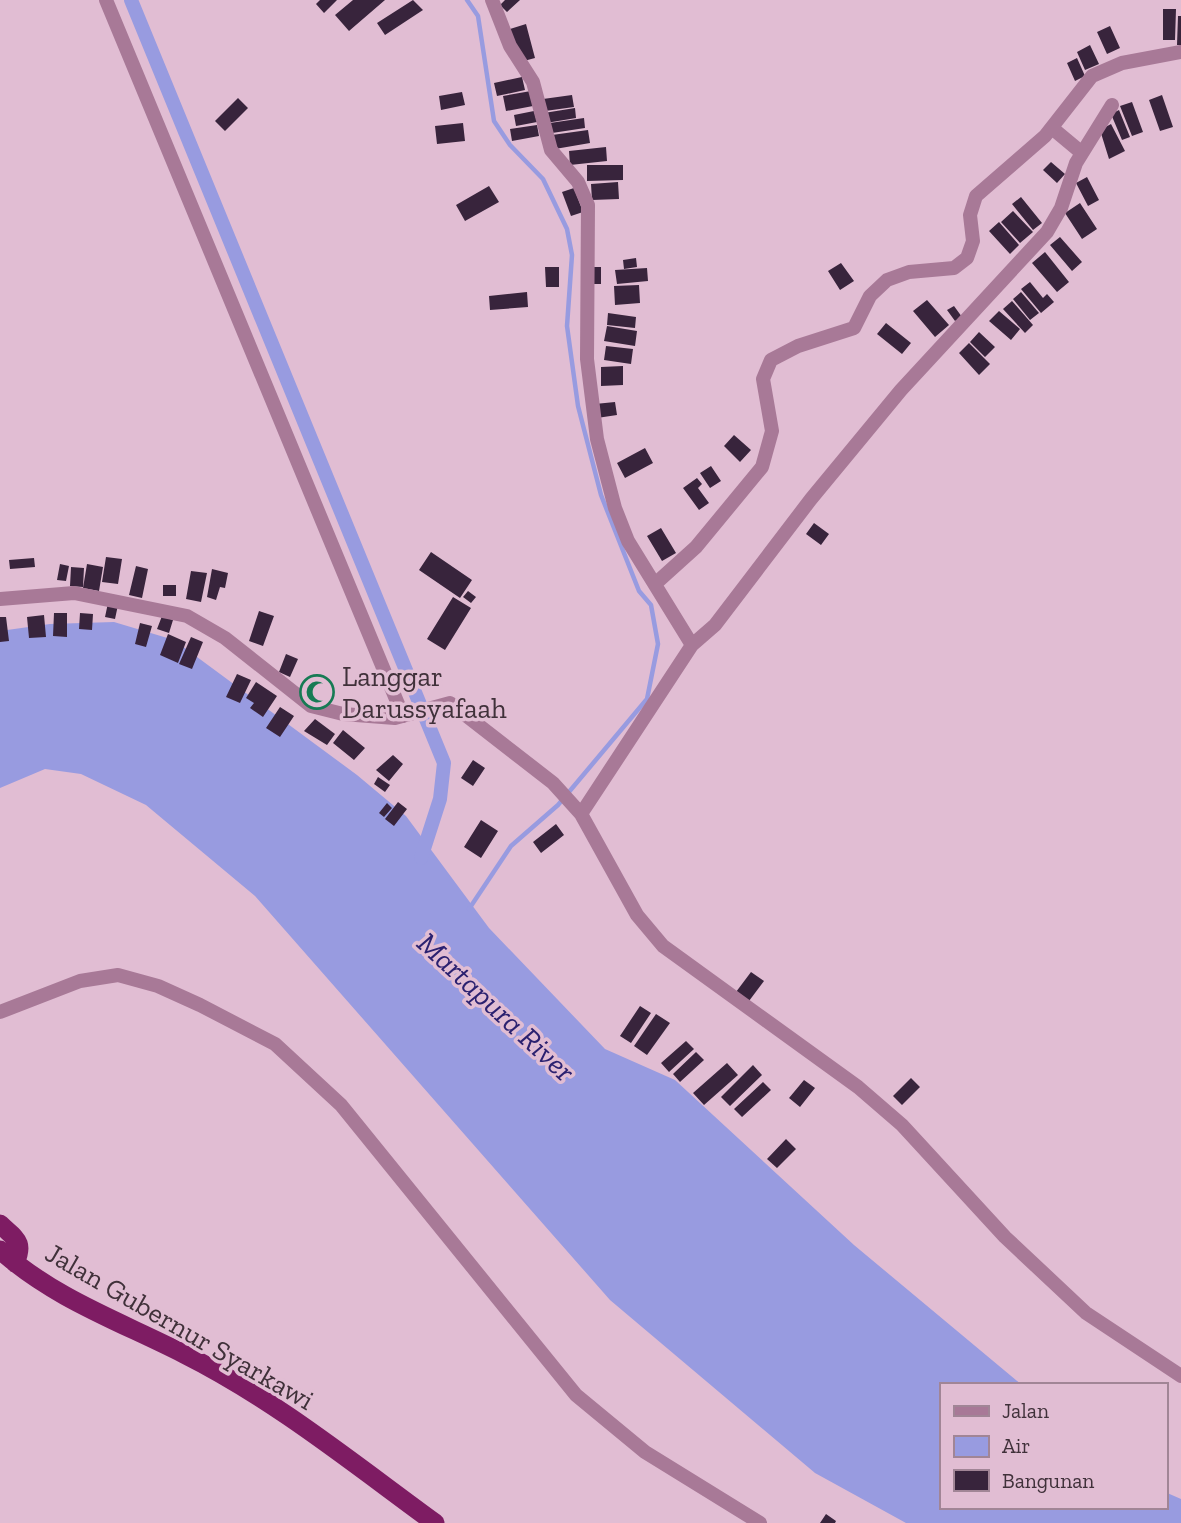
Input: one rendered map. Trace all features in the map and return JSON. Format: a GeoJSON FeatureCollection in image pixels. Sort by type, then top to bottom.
{"type":"FeatureCollection","features":[{"type":"Feature","properties":{"kind":"highway"},"geometry":{"type":"LineString","coordinates":[[0,1224],[20,1243],[21,1250],[7,1256]]}},
{"type":"Feature","properties":{"kind":"highway","name":"Jalan Gubernur Syarkawi"},"geometry":{"type":"LineString","coordinates":[[7,1256],[79,1306],[184,1354],[250,1393],[435,1523]]}},
{"type":"Feature","properties":{"kind":"street"},"geometry":{"type":"LineString","coordinates":[[106,0],[405,716]]}},
{"type":"Feature","properties":{"kind":"street"},"geometry":{"type":"LineString","coordinates":[[492,0],[510,46],[536,89],[551,149],[573,174],[585,195],[589,217],[586,255],[587,359],[597,439],[621,526],[692,645]]}},
{"type":"Feature","properties":{"kind":"street"},"geometry":{"type":"LineString","coordinates":[[656,586],[696,547],[762,467],[772,431],[763,379],[771,360],[798,346],[854,327],[870,296],[896,275],[946,270],[962,264],[972,248],[971,215],[976,196],[1055,130],[1086,82],[1101,71],[1122,63],[1181,51]]}},
{"type":"Feature","properties":{"kind":"street"},"geometry":{"type":"LineString","coordinates":[[577,809],[692,645],[715,625],[811,499],[901,390],[1047,232],[1061,208],[1080,151],[1112,105]]}},
{"type":"Feature","properties":{"kind":"street"},"geometry":{"type":"LineString","coordinates":[[1055,130],[1080,151]]}},
{"type":"Feature","properties":{"kind":"street"},"geometry":{"type":"LineString","coordinates":[[0,599],[74,593],[187,616],[225,638],[311,706],[370,718],[405,716],[444,703],[458,707],[553,783],[577,809],[637,915],[663,946],[859,1087],[902,1125],[1005,1237],[1076,1305],[1118,1336],[1181,1376]]}},
{"type":"Feature","properties":{"kind":"street"},"geometry":{"type":"LineString","coordinates":[[0,1012],[80,981],[118,975],[150,984],[200,1004],[275,1045],[341,1105],[576,1395],[645,1452],[760,1523]]}},
{"type":"Feature","properties":{"kind":"water","name":"Martapura River"},"geometry":{"type":"Polygon","coordinates":[[[114,622],[174,640],[357,775],[406,816],[489,928],[605,1049],[675,1080],[854,1245],[1020,1383],[940,1383],[940,1509],[1167,1509],[1167,1493],[1181,1499],[1181,1523],[906,1523],[815,1473],[610,1300],[255,896],[146,805],[81,774],[45,769],[0,788],[0,631],[50,624],[114,622]]]}},
{"type":"Feature","properties":{"kind":"building"},"geometry":{"type":"Polygon","coordinates":[[[320,0],[337,0],[324,13],[316,4],[320,0]]]}},
{"type":"Feature","properties":{"kind":"building"},"geometry":{"type":"Polygon","coordinates":[[[353,0],[385,0],[349,31],[335,15],[353,0]]]}},
{"type":"Feature","properties":{"kind":"building"},"geometry":{"type":"Polygon","coordinates":[[[413,0],[423,10],[385,35],[377,23],[413,0]]]}},
{"type":"Feature","properties":{"kind":"building"},"geometry":{"type":"Polygon","coordinates":[[[505,0],[520,0],[507,12],[500,5],[505,0]]]}},
{"type":"Feature","properties":{"kind":"building"},"geometry":{"type":"Polygon","coordinates":[[[1163,9],[1176,9],[1175,40],[1163,40],[1163,9]]]}},
{"type":"Feature","properties":{"kind":"building"},"geometry":{"type":"Polygon","coordinates":[[[1178,16],[1181,16],[1181,45],[1177,45],[1178,16]]]}},
{"type":"Feature","properties":{"kind":"building"},"geometry":{"type":"Polygon","coordinates":[[[526,24],[535,58],[520,62],[510,29],[526,24]]]}},
{"type":"Feature","properties":{"kind":"building"},"geometry":{"type":"Polygon","coordinates":[[[1110,26],[1120,48],[1107,54],[1097,32],[1110,26]]]}},
{"type":"Feature","properties":{"kind":"building"},"geometry":{"type":"Polygon","coordinates":[[[1090,45],[1099,64],[1085,70],[1077,52],[1090,45]]]}},
{"type":"Feature","properties":{"kind":"building"},"geometry":{"type":"Polygon","coordinates":[[[1077,58],[1085,76],[1075,81],[1067,63],[1077,58]]]}},
{"type":"Feature","properties":{"kind":"building"},"geometry":{"type":"Polygon","coordinates":[[[522,77],[525,90],[497,96],[494,83],[522,77]]]}},
{"type":"Feature","properties":{"kind":"building"},"geometry":{"type":"Polygon","coordinates":[[[531,91],[533,106],[506,111],[503,96],[531,91]]]}},
{"type":"Feature","properties":{"kind":"building"},"geometry":{"type":"Polygon","coordinates":[[[462,92],[465,105],[441,110],[439,96],[462,92]]]}},
{"type":"Feature","properties":{"kind":"building"},"geometry":{"type":"Polygon","coordinates":[[[572,95],[574,107],[545,111],[543,99],[572,95]]]}},
{"type":"Feature","properties":{"kind":"building"},"geometry":{"type":"Polygon","coordinates":[[[1162,95],[1173,127],[1160,131],[1149,100],[1162,95]]]}},
{"type":"Feature","properties":{"kind":"building"},"geometry":{"type":"Polygon","coordinates":[[[238,98],[248,108],[225,131],[215,121],[238,98]]]}},
{"type":"Feature","properties":{"kind":"building"},"geometry":{"type":"Polygon","coordinates":[[[1132,102],[1143,132],[1132,136],[1120,106],[1132,102]]]}},
{"type":"Feature","properties":{"kind":"building"},"geometry":{"type":"Polygon","coordinates":[[[575,108],[576,118],[546,123],[544,113],[575,108]]]}},
{"type":"Feature","properties":{"kind":"building"},"geometry":{"type":"Polygon","coordinates":[[[1119,110],[1130,137],[1122,140],[1111,114],[1119,110]]]}},
{"type":"Feature","properties":{"kind":"building"},"geometry":{"type":"Polygon","coordinates":[[[534,111],[537,122],[516,126],[514,115],[534,111]]]}},
{"type":"Feature","properties":{"kind":"building"},"geometry":{"type":"Polygon","coordinates":[[[584,118],[585,128],[552,133],[550,123],[584,118]]]}},
{"type":"Feature","properties":{"kind":"building"},"geometry":{"type":"Polygon","coordinates":[[[463,123],[465,141],[437,144],[435,126],[463,123]]]}},
{"type":"Feature","properties":{"kind":"building"},"geometry":{"type":"Polygon","coordinates":[[[1111,124],[1125,151],[1109,159],[1100,130],[1111,124]]]}},
{"type":"Feature","properties":{"kind":"building"},"geometry":{"type":"Polygon","coordinates":[[[537,125],[539,136],[512,141],[510,129],[537,125]]]}},
{"type":"Feature","properties":{"kind":"building"},"geometry":{"type":"Polygon","coordinates":[[[588,130],[590,143],[555,149],[552,135],[588,130]]]}},
{"type":"Feature","properties":{"kind":"building"},"geometry":{"type":"Polygon","coordinates":[[[606,147],[607,161],[570,165],[569,151],[606,147]]]}},
{"type":"Feature","properties":{"kind":"building"},"geometry":{"type":"Polygon","coordinates":[[[1051,162],[1065,174],[1057,183],[1043,170],[1051,162]]]}},
{"type":"Feature","properties":{"kind":"building"},"geometry":{"type":"Polygon","coordinates":[[[587,165],[623,165],[623,180],[587,181],[587,165]]]}},
{"type":"Feature","properties":{"kind":"building"},"geometry":{"type":"Polygon","coordinates":[[[1087,177],[1099,200],[1088,206],[1076,183],[1087,177]]]}},
{"type":"Feature","properties":{"kind":"building"},"geometry":{"type":"Polygon","coordinates":[[[618,182],[619,199],[592,200],[591,184],[618,182]]]}},
{"type":"Feature","properties":{"kind":"building"},"geometry":{"type":"Polygon","coordinates":[[[489,186],[499,202],[465,221],[456,205],[489,186]]]}},
{"type":"Feature","properties":{"kind":"building"},"geometry":{"type":"Polygon","coordinates":[[[574,188],[583,212],[571,216],[562,192],[574,188]]]}},
{"type":"Feature","properties":{"kind":"building"},"geometry":{"type":"Polygon","coordinates":[[[1021,197],[1042,223],[1033,230],[1012,204],[1021,197]]]}},
{"type":"Feature","properties":{"kind":"building"},"geometry":{"type":"Polygon","coordinates":[[[1080,203],[1097,229],[1082,239],[1065,213],[1080,203]]]}},
{"type":"Feature","properties":{"kind":"building"},"geometry":{"type":"Polygon","coordinates":[[[1013,211],[1033,232],[1020,243],[1001,222],[1013,211]]]}},
{"type":"Feature","properties":{"kind":"building"},"geometry":{"type":"Polygon","coordinates":[[[999,222],[1019,245],[1010,254],[989,231],[999,222]]]}},
{"type":"Feature","properties":{"kind":"building"},"geometry":{"type":"Polygon","coordinates":[[[1060,237],[1082,262],[1072,271],[1050,245],[1060,237]]]}},
{"type":"Feature","properties":{"kind":"building"},"geometry":{"type":"Polygon","coordinates":[[[1045,252],[1069,282],[1057,292],[1032,263],[1045,252]]]}},
{"type":"Feature","properties":{"kind":"building"},"geometry":{"type":"Polygon","coordinates":[[[636,258],[637,267],[624,269],[623,260],[636,258]]]}},
{"type":"Feature","properties":{"kind":"building"},"geometry":{"type":"Polygon","coordinates":[[[841,263],[854,281],[840,290],[828,271],[841,263]]]}},
{"type":"Feature","properties":{"kind":"building"},"geometry":{"type":"Polygon","coordinates":[[[545,267],[559,267],[559,287],[546,287],[545,267]]]}},
{"type":"Feature","properties":{"kind":"building"},"geometry":{"type":"Polygon","coordinates":[[[588,267],[601,267],[601,284],[588,284],[588,267]]]}},
{"type":"Feature","properties":{"kind":"building"},"geometry":{"type":"Polygon","coordinates":[[[647,268],[648,281],[617,284],[615,270],[647,268]]]}},
{"type":"Feature","properties":{"kind":"building"},"geometry":{"type":"Polygon","coordinates":[[[1030,282],[1043,298],[1047,294],[1054,302],[1041,313],[1021,289],[1030,282]]]}},
{"type":"Feature","properties":{"kind":"building"},"geometry":{"type":"Polygon","coordinates":[[[639,285],[640,303],[615,305],[614,286],[639,285]]]}},
{"type":"Feature","properties":{"kind":"building"},"geometry":{"type":"Polygon","coordinates":[[[527,292],[528,307],[490,310],[489,296],[527,292]]]}},
{"type":"Feature","properties":{"kind":"building"},"geometry":{"type":"Polygon","coordinates":[[[1021,292],[1039,313],[1030,320],[1013,299],[1021,292]]]}},
{"type":"Feature","properties":{"kind":"building"},"geometry":{"type":"Polygon","coordinates":[[[927,300],[949,325],[935,337],[913,311],[927,300]]]}},
{"type":"Feature","properties":{"kind":"building"},"geometry":{"type":"Polygon","coordinates":[[[1012,301],[1033,325],[1025,333],[1003,309],[1012,301]]]}},
{"type":"Feature","properties":{"kind":"building"},"geometry":{"type":"Polygon","coordinates":[[[954,306],[962,317],[955,321],[947,310],[954,306]]]}},
{"type":"Feature","properties":{"kind":"building"},"geometry":{"type":"Polygon","coordinates":[[[999,311],[1020,329],[1011,340],[989,321],[999,311]]]}},
{"type":"Feature","properties":{"kind":"building"},"geometry":{"type":"Polygon","coordinates":[[[608,313],[636,317],[635,328],[607,325],[608,313]]]}},
{"type":"Feature","properties":{"kind":"building"},"geometry":{"type":"Polygon","coordinates":[[[886,323],[911,343],[902,354],[877,334],[886,323]]]}},
{"type":"Feature","properties":{"kind":"building"},"geometry":{"type":"Polygon","coordinates":[[[607,326],[637,331],[635,346],[604,341],[607,326]]]}},
{"type":"Feature","properties":{"kind":"building"},"geometry":{"type":"Polygon","coordinates":[[[979,332],[995,347],[985,357],[970,342],[979,332]]]}},
{"type":"Feature","properties":{"kind":"building"},"geometry":{"type":"Polygon","coordinates":[[[969,343],[990,364],[979,375],[959,353],[969,343]]]}},
{"type":"Feature","properties":{"kind":"building"},"geometry":{"type":"Polygon","coordinates":[[[606,346],[633,349],[631,364],[604,360],[606,346]]]}},
{"type":"Feature","properties":{"kind":"building"},"geometry":{"type":"Polygon","coordinates":[[[623,366],[623,385],[601,386],[601,367],[623,366]]]}},
{"type":"Feature","properties":{"kind":"building"},"geometry":{"type":"Polygon","coordinates":[[[615,402],[617,415],[597,418],[595,404],[615,402]]]}},
{"type":"Feature","properties":{"kind":"building"},"geometry":{"type":"Polygon","coordinates":[[[734,435],[751,450],[740,462],[724,446],[734,435]]]}},
{"type":"Feature","properties":{"kind":"building"},"geometry":{"type":"Polygon","coordinates":[[[645,448],[653,463],[625,478],[617,463],[645,448]]]}},
{"type":"Feature","properties":{"kind":"building"},"geometry":{"type":"Polygon","coordinates":[[[711,466],[721,481],[710,488],[700,473],[711,466]]]}},
{"type":"Feature","properties":{"kind":"building"},"geometry":{"type":"Polygon","coordinates":[[[697,478],[702,484],[698,488],[709,503],[699,510],[683,488],[697,478]]]}},
{"type":"Feature","properties":{"kind":"building"},"geometry":{"type":"Polygon","coordinates":[[[814,523],[829,534],[821,545],[806,534],[814,523]]]}},
{"type":"Feature","properties":{"kind":"building"},"geometry":{"type":"Polygon","coordinates":[[[661,528],[676,553],[662,561],[647,536],[661,528]]]}},
{"type":"Feature","properties":{"kind":"building"},"geometry":{"type":"Polygon","coordinates":[[[431,552],[472,580],[460,598],[419,570],[431,552]]]}},
{"type":"Feature","properties":{"kind":"building"},"geometry":{"type":"Polygon","coordinates":[[[106,557],[122,559],[118,584],[102,582],[106,557]]]}},
{"type":"Feature","properties":{"kind":"building"},"geometry":{"type":"Polygon","coordinates":[[[34,558],[35,567],[10,569],[9,560],[34,558]]]}},
{"type":"Feature","properties":{"kind":"building"},"geometry":{"type":"Polygon","coordinates":[[[60,564],[69,566],[66,581],[57,580],[60,564]]]}},
{"type":"Feature","properties":{"kind":"building"},"geometry":{"type":"Polygon","coordinates":[[[87,564],[103,567],[99,591],[83,588],[87,564]]]}},
{"type":"Feature","properties":{"kind":"building"},"geometry":{"type":"Polygon","coordinates":[[[136,566],[148,569],[142,598],[129,595],[136,566]]]}},
{"type":"Feature","properties":{"kind":"building"},"geometry":{"type":"Polygon","coordinates":[[[71,567],[84,568],[83,587],[70,586],[71,567]]]}},
{"type":"Feature","properties":{"kind":"building"},"geometry":{"type":"Polygon","coordinates":[[[212,569],[228,573],[225,588],[220,587],[216,600],[207,597],[212,569]]]}},
{"type":"Feature","properties":{"kind":"building"},"geometry":{"type":"Polygon","coordinates":[[[191,571],[207,573],[201,602],[186,599],[191,571]]]}},
{"type":"Feature","properties":{"kind":"building"},"geometry":{"type":"Polygon","coordinates":[[[163,585],[176,585],[176,596],[163,596],[163,585]]]}},
{"type":"Feature","properties":{"kind":"building"},"geometry":{"type":"Polygon","coordinates":[[[468,591],[476,597],[471,603],[463,597],[468,591]]]}},
{"type":"Feature","properties":{"kind":"building"},"geometry":{"type":"Polygon","coordinates":[[[453,597],[471,608],[445,650],[427,639],[453,597]]]}},
{"type":"Feature","properties":{"kind":"building"},"geometry":{"type":"Polygon","coordinates":[[[108,603],[118,605],[115,619],[105,617],[108,603]]]}},
{"type":"Feature","properties":{"kind":"building"},"geometry":{"type":"Polygon","coordinates":[[[259,611],[274,616],[263,646],[249,641],[259,611]]]}},
{"type":"Feature","properties":{"kind":"building"},"geometry":{"type":"Polygon","coordinates":[[[54,613],[67,613],[67,637],[53,636],[54,613]]]}},
{"type":"Feature","properties":{"kind":"building"},"geometry":{"type":"Polygon","coordinates":[[[80,613],[93,614],[92,630],[79,629],[80,613]]]}},
{"type":"Feature","properties":{"kind":"building"},"geometry":{"type":"Polygon","coordinates":[[[44,615],[46,637],[29,638],[27,617],[44,615]]]}},
{"type":"Feature","properties":{"kind":"building"},"geometry":{"type":"Polygon","coordinates":[[[162,616],[173,620],[169,633],[157,629],[162,616]]]}},
{"type":"Feature","properties":{"kind":"building"},"geometry":{"type":"Polygon","coordinates":[[[0,617],[6,617],[9,641],[0,642],[0,617]]]}},
{"type":"Feature","properties":{"kind":"building"},"geometry":{"type":"Polygon","coordinates":[[[140,623],[152,626],[146,647],[135,644],[140,623]]]}},
{"type":"Feature","properties":{"kind":"building"},"geometry":{"type":"Polygon","coordinates":[[[168,634],[186,642],[178,663],[160,655],[168,634]]]}},
{"type":"Feature","properties":{"kind":"building"},"geometry":{"type":"Polygon","coordinates":[[[191,637],[203,642],[192,669],[179,664],[191,637]]]}},
{"type":"Feature","properties":{"kind":"building"},"geometry":{"type":"Polygon","coordinates":[[[286,654],[298,659],[290,677],[279,672],[286,654]]]}},
{"type":"Feature","properties":{"kind":"building"},"geometry":{"type":"Polygon","coordinates":[[[237,674],[251,680],[240,703],[226,697],[237,674]]]}},
{"type":"Feature","properties":{"kind":"building","name":"Langgar Darussyafaah"},"geometry":{"type":"Polygon","coordinates":[[[312,681],[329,689],[322,702],[306,695],[308,690],[304,688],[307,682],[311,684],[312,681]]]}},
{"type":"Feature","properties":{"kind":"building"},"geometry":{"type":"Polygon","coordinates":[[[256,682],[277,696],[263,717],[250,708],[254,703],[246,698],[256,682]]]}},
{"type":"Feature","properties":{"kind":"building"},"geometry":{"type":"Polygon","coordinates":[[[280,707],[294,716],[280,737],[266,728],[280,707]]]}},
{"type":"Feature","properties":{"kind":"building"},"geometry":{"type":"Polygon","coordinates":[[[315,719],[335,734],[327,745],[304,731],[315,719]]]}},
{"type":"Feature","properties":{"kind":"building"},"geometry":{"type":"Polygon","coordinates":[[[343,730],[365,748],[354,760],[333,743],[343,730]]]}},
{"type":"Feature","properties":{"kind":"building"},"geometry":{"type":"Polygon","coordinates":[[[393,755],[403,764],[389,781],[376,770],[393,755]]]}},
{"type":"Feature","properties":{"kind":"building"},"geometry":{"type":"Polygon","coordinates":[[[473,760],[485,768],[473,786],[461,778],[473,760]]]}},
{"type":"Feature","properties":{"kind":"building"},"geometry":{"type":"Polygon","coordinates":[[[378,777],[390,785],[385,792],[374,784],[378,777]]]}},
{"type":"Feature","properties":{"kind":"building"},"geometry":{"type":"Polygon","coordinates":[[[398,802],[407,809],[394,826],[385,819],[398,802]]]}},
{"type":"Feature","properties":{"kind":"building"},"geometry":{"type":"Polygon","coordinates":[[[387,803],[392,808],[384,817],[379,813],[387,803]]]}},
{"type":"Feature","properties":{"kind":"building"},"geometry":{"type":"Polygon","coordinates":[[[481,820],[498,831],[481,858],[464,847],[481,820]]]}},
{"type":"Feature","properties":{"kind":"building"},"geometry":{"type":"Polygon","coordinates":[[[556,824],[564,835],[541,853],[533,842],[556,824]]]}},
{"type":"Feature","properties":{"kind":"building"},"geometry":{"type":"Polygon","coordinates":[[[751,972],[764,981],[749,1001],[736,992],[751,972]]]}},
{"type":"Feature","properties":{"kind":"building"},"geometry":{"type":"Polygon","coordinates":[[[640,1006],[651,1013],[631,1043],[620,1036],[640,1006]]]}},
{"type":"Feature","properties":{"kind":"building"},"geometry":{"type":"Polygon","coordinates":[[[656,1014],[670,1023],[647,1055],[634,1046],[656,1014]]]}},
{"type":"Feature","properties":{"kind":"building"},"geometry":{"type":"Polygon","coordinates":[[[686,1041],[694,1049],[669,1072],[661,1063],[686,1041]]]}},
{"type":"Feature","properties":{"kind":"building"},"geometry":{"type":"Polygon","coordinates":[[[696,1052],[704,1060],[680,1082],[673,1074],[696,1052]]]}},
{"type":"Feature","properties":{"kind":"building"},"geometry":{"type":"Polygon","coordinates":[[[727,1063],[738,1075],[704,1105],[693,1093],[727,1063]]]}},
{"type":"Feature","properties":{"kind":"building"},"geometry":{"type":"Polygon","coordinates":[[[753,1065],[762,1075],[730,1106],[721,1097],[753,1065]]]}},
{"type":"Feature","properties":{"kind":"building"},"geometry":{"type":"Polygon","coordinates":[[[911,1078],[920,1087],[902,1105],[893,1096],[911,1078]]]}},
{"type":"Feature","properties":{"kind":"building"},"geometry":{"type":"Polygon","coordinates":[[[804,1080],[815,1088],[800,1107],[789,1098],[804,1080]]]}},
{"type":"Feature","properties":{"kind":"building"},"geometry":{"type":"Polygon","coordinates":[[[763,1082],[771,1090],[742,1117],[734,1109],[763,1082]]]}},
{"type":"Feature","properties":{"kind":"building"},"geometry":{"type":"Polygon","coordinates":[[[786,1139],[796,1149],[777,1168],[767,1159],[786,1139]]]}},
{"type":"Feature","properties":{"kind":"building"},"geometry":{"type":"Polygon","coordinates":[[[826,1514],[836,1521],[835,1523],[820,1523],[826,1514]]]}},
{"type":"Feature","properties":{"kind":"waterway"},"geometry":{"type":"LineString","coordinates":[[131,0],[444,763],[440,799],[421,858]]}},
{"type":"Feature","properties":{"kind":"waterway"},"geometry":{"type":"LineString","coordinates":[[467,0],[478,16],[494,121],[510,145],[543,179],[567,229],[572,255],[567,326],[578,406],[601,495],[639,591],[651,605],[658,644],[647,699],[558,805],[511,846],[469,909]]}},
{"type":"Feature","properties":{"kind":"place","name":"Langgar Darussyafaah"},"geometry":{"type":"Point","coordinates":[317,692]}}]}
